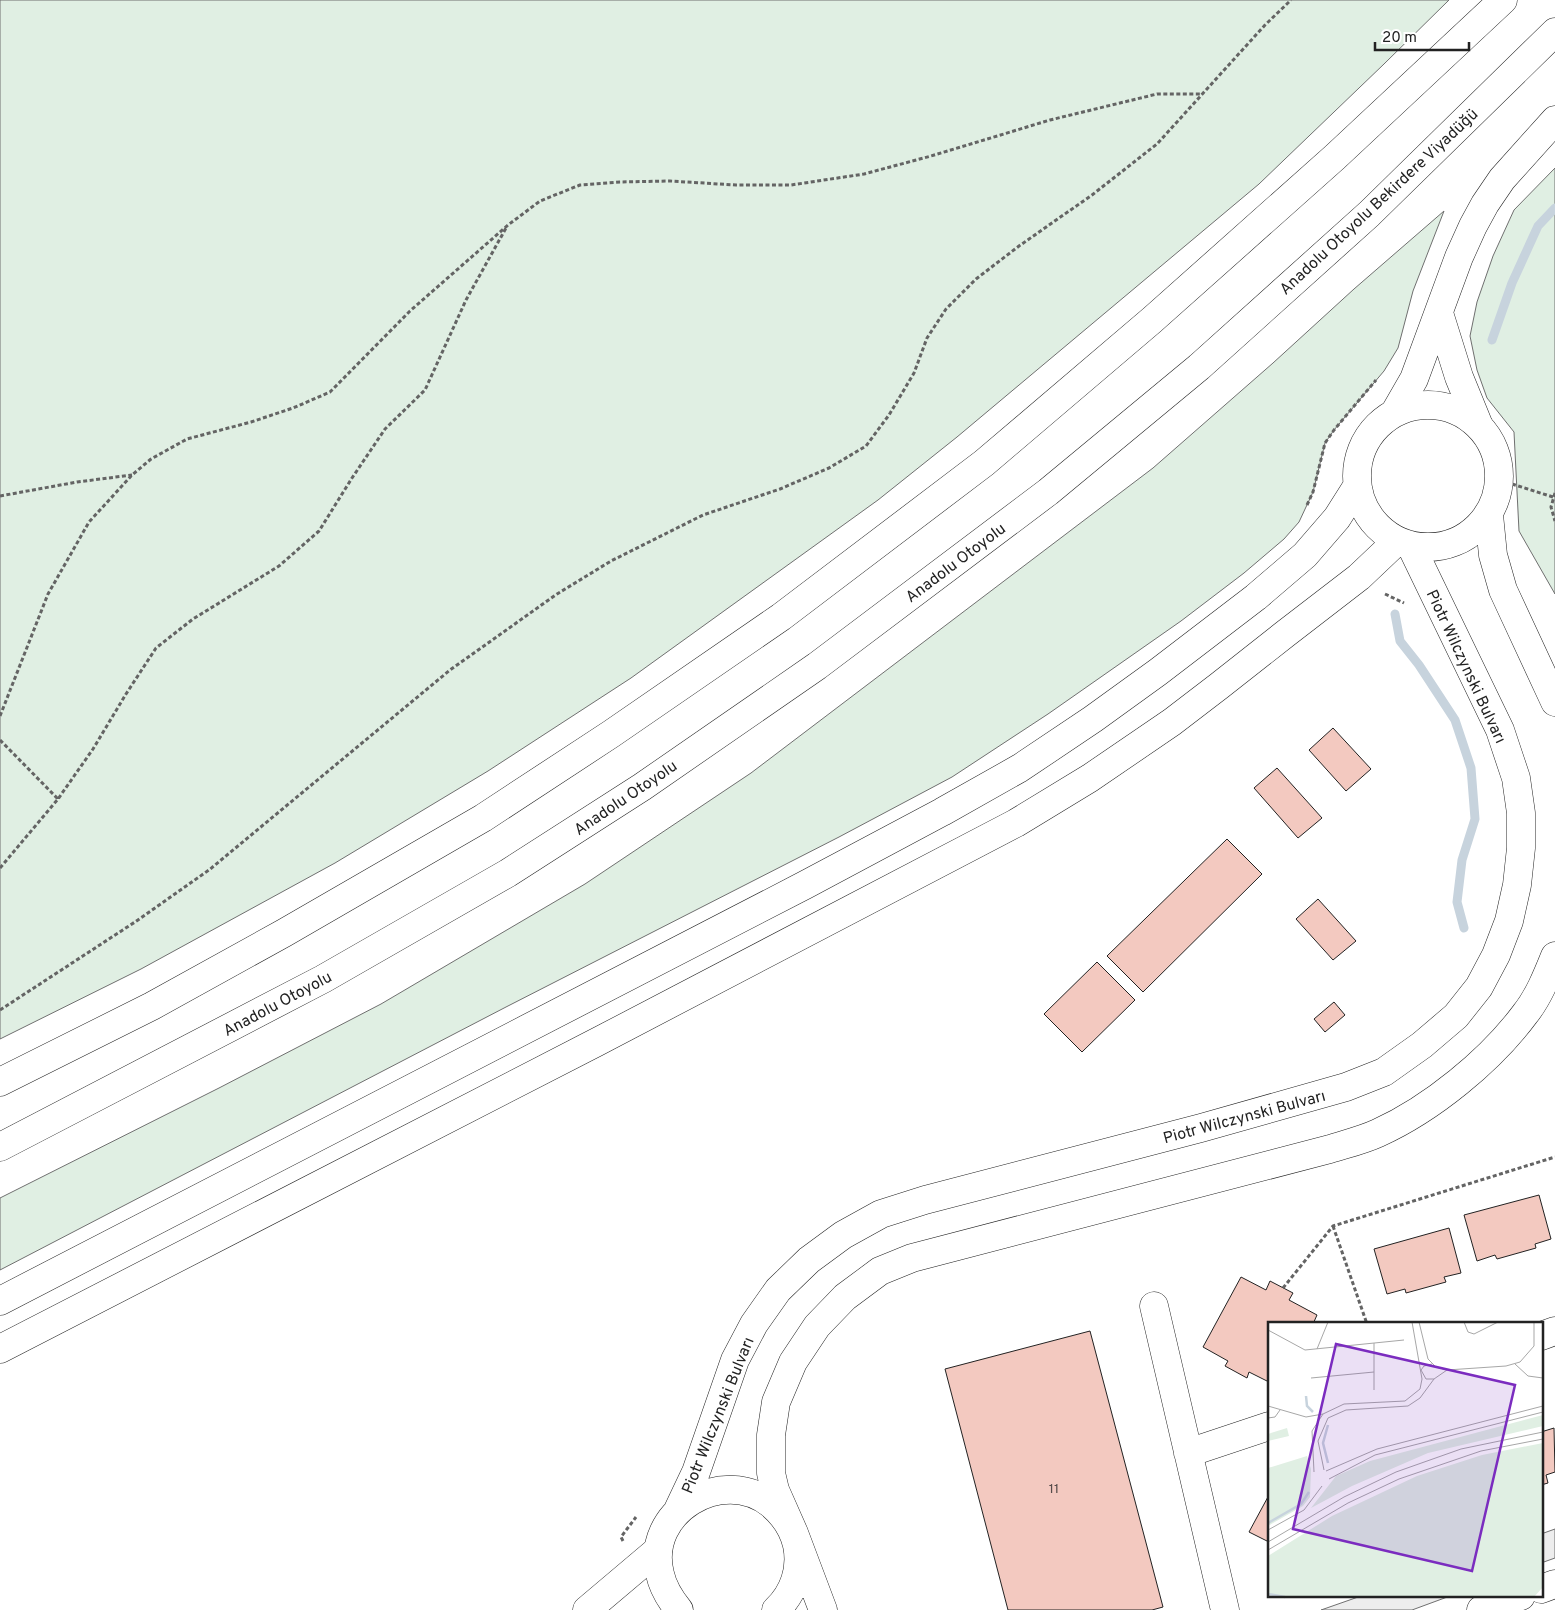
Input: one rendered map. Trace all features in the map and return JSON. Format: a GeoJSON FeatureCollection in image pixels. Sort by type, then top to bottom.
{"type":"FeatureCollection","features":[{"type":"Feature","properties":{"kind":"main road"},"geometry":{"type":"LineString","coordinates":[[0,1082],[152,1006],[284,933],[482,818],[611,734],[781,617],[984,463],[1152,320],[1335,157],[1503,0]]}},
{"type":"Feature","properties":{"kind":"main road","name":"Anadolu Otoyolu Bekirdere Viyadüğü"},"geometry":{"type":"LineString","coordinates":[[1199,367],[1368,214],[1555,32]]}},
{"type":"Feature","properties":{"kind":"main road"},"geometry":{"type":"LineString","coordinates":[[1395,412],[1414,379],[1459,257],[1485,204],[1502,180],[1555,120]]}},
{"type":"Feature","properties":{"kind":"main road"},"geometry":{"type":"LineString","coordinates":[[1439,314],[1459,377],[1479,426],[1492,444],[1500,468],[1498,492],[1488,515],[1472,533],[1450,545],[1425,549],[1404,544],[1380,530],[1365,511],[1356,488],[1356,465],[1364,444],[1377,426],[1395,412],[1417,405],[1439,405],[1461,412],[1479,426]]}},
{"type":"Feature","properties":{"kind":"main road","name":"Anadolu Otoyolu"},"geometry":{"type":"LineString","coordinates":[[0,1147],[324,979],[508,874],[642,787],[817,666],[920,589],[1048,492],[1199,367]]}},
{"type":"Feature","properties":{"kind":"main road"},"geometry":{"type":"LineString","coordinates":[[0,1301],[822,876],[1020,768],[1158,672],[1256,597],[1305,555],[1337,518],[1356,488]]}},
{"type":"Feature","properties":{"kind":"main road"},"geometry":{"type":"LineString","coordinates":[[1488,515],[1493,555],[1504,590],[1555,702]]}},
{"type":"Feature","properties":{"kind":"main road"},"geometry":{"type":"LineString","coordinates":[[0,1349],[682,998],[1016,823],[1090,778],[1172,722],[1404,544]]}},
{"type":"Feature","properties":{"kind":"main road","name":"Piotr Wilczynski Bulvarı"},"geometry":{"type":"LineString","coordinates":[[679,1610],[667,1594],[659,1573],[658,1550],[665,1528],[678,1510],[696,1472],[735,1360],[754,1324],[778,1290],[809,1260],[843,1235],[881,1214],[925,1200],[1201,1128],[1346,1087],[1384,1072],[1422,1045],[1456,1016],[1479,987],[1496,955],[1509,921],[1517,885],[1521,848],[1521,822],[1516,778],[1500,730],[1404,544]]}},
{"type":"Feature","properties":{"kind":"main road","name":"Piotr Wilczynski Bulvarı"},"geometry":{"type":"LineString","coordinates":[[824,1610],[775,1490],[771,1472],[770,1435],[776,1402],[793,1362],[817,1326],[845,1297],[880,1271],[912,1258],[1330,1149],[1376,1134],[1434,1101],[1495,1049],[1526,1013],[1546,977],[1555,956]]}},
{"type":"Feature","properties":{"kind":"main road"},"geometry":{"type":"LineString","coordinates":[[1154,1306],[1225,1610]]}},
{"type":"Feature","properties":{"kind":"main road"},"geometry":{"type":"LineString","coordinates":[[1542,1336],[1555,1331]]}},
{"type":"Feature","properties":{"kind":"main road"},"geometry":{"type":"LineString","coordinates":[[1188,1453],[1268,1426]]}},
{"type":"Feature","properties":{"kind":"main road","name":"Piotr Wilczynski Bulvarı"},"geometry":{"type":"LineString","coordinates":[[678,1510],[697,1496],[719,1490],[742,1490],[763,1498],[782,1513],[794,1533],[799,1556],[796,1580],[785,1601],[776,1610]]}},
{"type":"Feature","properties":{"kind":"main road"},"geometry":{"type":"LineString","coordinates":[[588,1610],[658,1550]]}},
{"type":"Feature","properties":{"kind":"main road"},"geometry":{"type":"LineString","coordinates":[[1542,1589],[1555,1584]]}},
{"type":"Feature","properties":{"kind":"main road"},"geometry":{"type":"LineString","coordinates":[[1482,1610],[1515,1598]]}},
{"type":"Feature","properties":{"kind":"path"},"geometry":{"type":"LineString","coordinates":[[0,1010],[135,922],[209,870],[450,670],[557,594],[611,561],[703,515],[780,489],[829,468],[866,446],[889,416],[914,373],[927,338],[946,309],[984,273],[1018,246],[1092,194],[1157,144],[1265,25],[1291,0]]}},
{"type":"Feature","properties":{"kind":"path"},"geometry":{"type":"LineString","coordinates":[[0,716],[48,594],[89,522],[132,475],[151,458],[187,439],[285,411],[330,392],[410,311],[508,225],[540,201],[580,185],[620,182],[670,181],[791,186],[864,174],[1050,120],[1157,94],[1202,94]]}},
{"type":"Feature","properties":{"kind":"path"},"geometry":{"type":"LineString","coordinates":[[0,868],[58,799],[93,749],[156,648],[193,619],[279,566],[319,531],[385,429],[425,390],[466,300],[508,225]]}},
{"type":"Feature","properties":{"kind":"path"},"geometry":{"type":"LineString","coordinates":[[0,496],[77,482],[132,475]]}},
{"type":"Feature","properties":{"kind":"path"},"geometry":{"type":"LineString","coordinates":[[1512,484],[1554,495],[1551,507],[1555,521]]}},
{"type":"Feature","properties":{"kind":"path"},"geometry":{"type":"LineString","coordinates":[[1382,593],[1406,604]]}},
{"type":"Feature","properties":{"kind":"path"},"geometry":{"type":"LineString","coordinates":[[0,740],[58,799]]}},
{"type":"Feature","properties":{"kind":"path"},"geometry":{"type":"LineString","coordinates":[[1283,1288],[1333,1226],[1555,1157]]}},
{"type":"Feature","properties":{"kind":"path"},"geometry":{"type":"LineString","coordinates":[[1333,1226],[1366,1322]]}},
{"type":"Feature","properties":{"kind":"path"},"geometry":{"type":"LineString","coordinates":[[638,1568],[621,1537],[639,1513]]}},
{"type":"Feature","properties":{"kind":"green space"},"geometry":{"type":"Polygon","coordinates":[[[0,0],[1449,0],[1259,184],[957,437],[878,500],[631,678],[488,771],[335,863],[141,969],[0,1039],[0,0]]]}},
{"type":"Feature","properties":{"kind":"green space"},"geometry":{"type":"Polygon","coordinates":[[[1555,168],[1555,594],[1519,531],[1514,432],[1487,398],[1477,370],[1470,336],[1477,302],[1493,256],[1514,210],[1555,168]]]}},
{"type":"Feature","properties":{"kind":"green space"},"geometry":{"type":"Polygon","coordinates":[[[1444,211],[1413,291],[1398,348],[1384,371],[1325,443],[1313,492],[1299,522],[1284,539],[1244,573],[1181,621],[1048,714],[952,777],[0,1270],[0,1198],[381,1004],[585,884],[751,773],[1153,468],[1444,211]]]}},
{"type":"Feature","properties":{"kind":"shaded area"},"geometry":{"type":"Polygon","coordinates":[[[1555,1529],[1555,1558],[1542,1563],[1542,1534],[1555,1529]]]}},
{"type":"Feature","properties":{"kind":"shaded area"},"geometry":{"type":"Polygon","coordinates":[[[1355,1598],[1445,1598],[1412,1610],[1321,1610],[1355,1598]]]}},
{"type":"Feature","properties":{"kind":"building"},"geometry":{"type":"Polygon","coordinates":[[[1333,728],[1371,769],[1346,791],[1309,750],[1333,728]]]}},
{"type":"Feature","properties":{"kind":"building"},"geometry":{"type":"Polygon","coordinates":[[[1277,768],[1322,818],[1298,838],[1254,788],[1277,768]]]}},
{"type":"Feature","properties":{"kind":"building"},"geometry":{"type":"Polygon","coordinates":[[[1227,839],[1262,874],[1143,992],[1107,956],[1227,839]]]}},
{"type":"Feature","properties":{"kind":"building"},"geometry":{"type":"Polygon","coordinates":[[[1318,899],[1356,941],[1333,960],[1296,919],[1318,899]]]}},
{"type":"Feature","properties":{"kind":"building"},"geometry":{"type":"Polygon","coordinates":[[[1097,962],[1135,1000],[1082,1052],[1044,1014],[1097,962]]]}},
{"type":"Feature","properties":{"kind":"building"},"geometry":{"type":"Polygon","coordinates":[[[1334,1002],[1345,1015],[1325,1032],[1314,1019],[1334,1002]]]}},
{"type":"Feature","properties":{"kind":"building"},"geometry":{"type":"Polygon","coordinates":[[[1539,1195],[1551,1239],[1535,1244],[1536,1248],[1497,1259],[1495,1255],[1477,1261],[1464,1215],[1539,1195]]]}},
{"type":"Feature","properties":{"kind":"building"},"geometry":{"type":"Polygon","coordinates":[[[1449,1228],[1461,1273],[1444,1277],[1446,1282],[1406,1293],[1405,1289],[1387,1294],[1374,1249],[1449,1228]]]}},
{"type":"Feature","properties":{"kind":"building"},"geometry":{"type":"Polygon","coordinates":[[[1241,1277],[1266,1290],[1270,1281],[1293,1293],[1289,1300],[1317,1315],[1314,1322],[1268,1322],[1268,1382],[1249,1372],[1247,1378],[1225,1366],[1228,1361],[1203,1347],[1241,1277]]]}},
{"type":"Feature","properties":{"kind":"building"},"geometry":{"type":"Polygon","coordinates":[[[1090,1331],[1163,1607],[1152,1610],[1008,1610],[945,1369],[1090,1331]]]}},
{"type":"Feature","properties":{"kind":"building"},"geometry":{"type":"Polygon","coordinates":[[[1554,1428],[1555,1472],[1546,1475],[1548,1483],[1542,1485],[1542,1432],[1554,1428]]]}},
{"type":"Feature","properties":{"kind":"building"},"geometry":{"type":"Polygon","coordinates":[[[1268,1497],[1268,1542],[1249,1532],[1268,1497]]]}},
{"type":"Feature","properties":{"kind":"waterway"},"geometry":{"type":"LineString","coordinates":[[1492,340],[1512,283],[1538,226],[1555,208]]}},
{"type":"Feature","properties":{"kind":"waterway"},"geometry":{"type":"LineString","coordinates":[[1395,614],[1400,641],[1419,665],[1455,720],[1471,768],[1475,819],[1462,860],[1457,902],[1464,928]]}}]}
